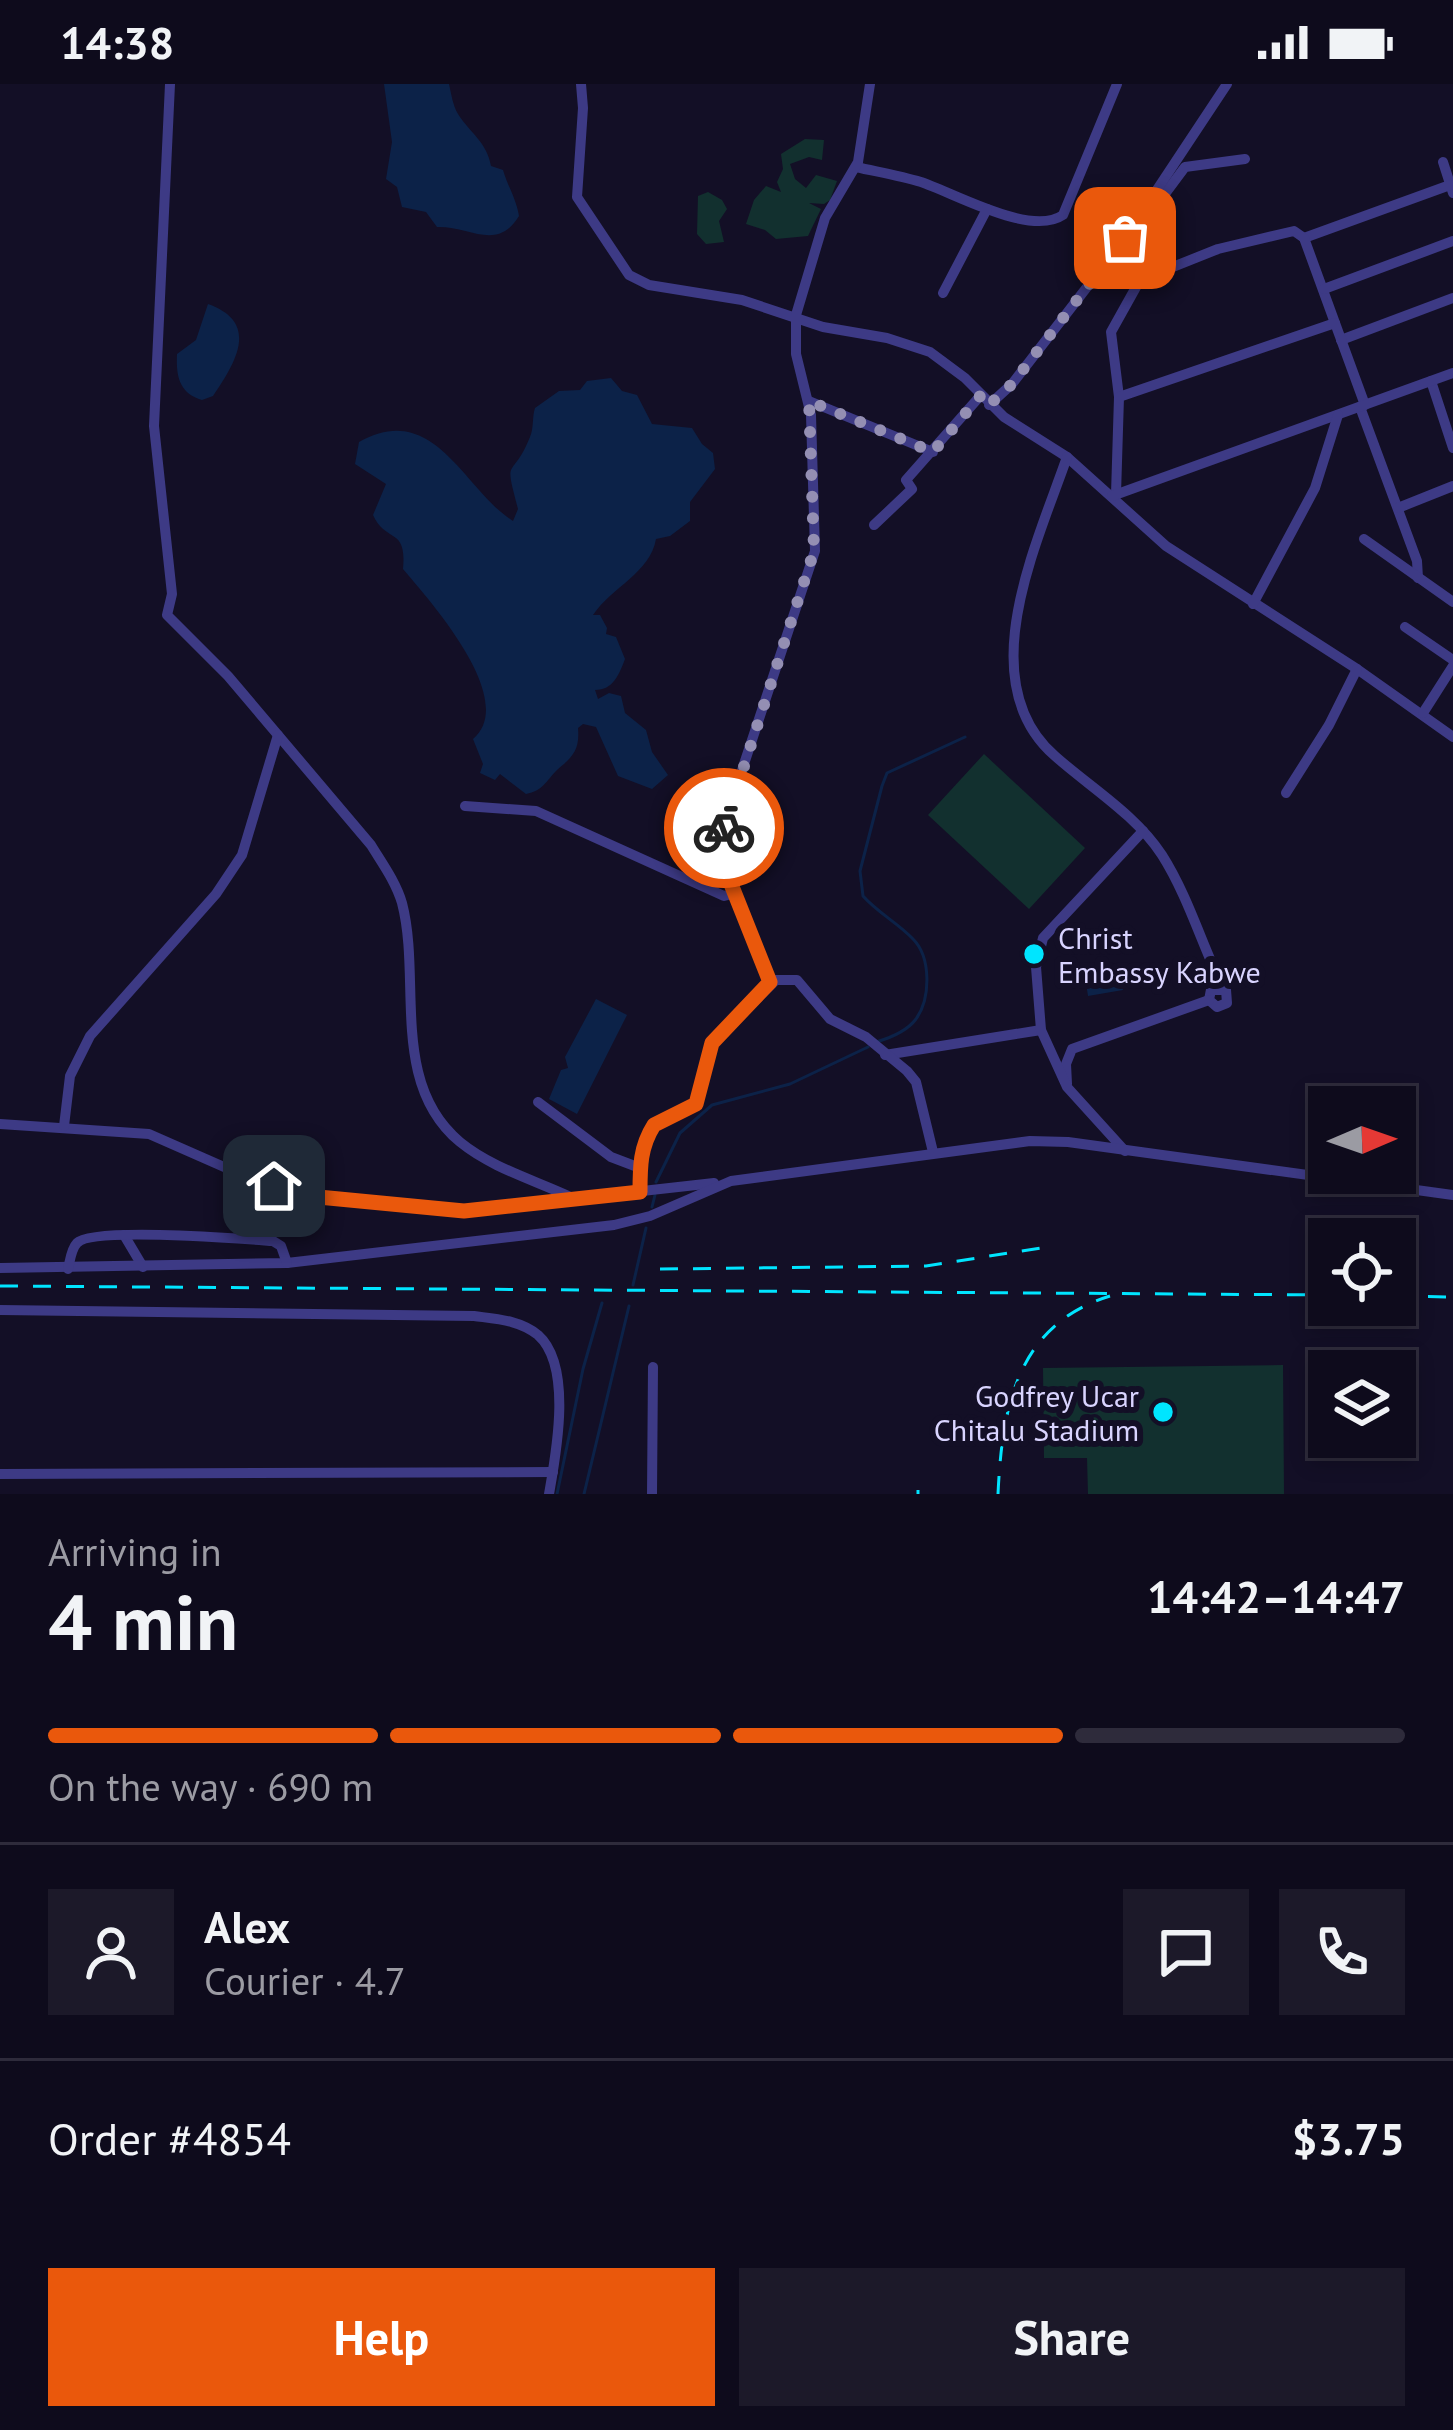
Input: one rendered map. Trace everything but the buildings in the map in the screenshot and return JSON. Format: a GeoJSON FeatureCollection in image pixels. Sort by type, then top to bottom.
{"type":"FeatureCollection","features":[{"type":"Feature","properties":{"kind":"street"},"geometry":{"type":"LineString","coordinates":[[170,84],[154,426],[172,594],[167,615],[228,676],[371,845],[400,898],[409,949],[412,1043],[443,1126],[474,1153],[577,1200]]}},
{"type":"Feature","properties":{"kind":"street"},"geometry":{"type":"LineString","coordinates":[[580,84],[583,108],[577,197],[629,275],[649,285],[742,300],[823,327],[887,338],[930,352],[985,400],[1067,457],[1166,546],[1453,737]]}},
{"type":"Feature","properties":{"kind":"street"},"geometry":{"type":"LineString","coordinates":[[770,982],[727,874],[724,824],[802,597],[817,536],[809,401],[796,354],[796,315],[825,218],[856,167],[870,84]]}},
{"type":"Feature","properties":{"kind":"street"},"geometry":{"type":"LineString","coordinates":[[856,167],[914,180],[987,209],[1042,223],[1064,215],[1117,84]]}},
{"type":"Feature","properties":{"kind":"street"},"geometry":{"type":"LineString","coordinates":[[874,525],[912,489],[906,480],[933,452],[985,400],[1012,384],[1125,238],[1227,84]]}},
{"type":"Feature","properties":{"kind":"street"},"geometry":{"type":"LineString","coordinates":[[1113,495],[1119,398],[1111,332],[1140,280],[1138,240],[1150,214],[1182,170],[1245,159]]}},
{"type":"Feature","properties":{"kind":"street"},"geometry":{"type":"LineString","coordinates":[[1304,238],[1451,189],[1443,162]]}},
{"type":"Feature","properties":{"kind":"street"},"geometry":{"type":"LineString","coordinates":[[943,293],[987,209]]}},
{"type":"Feature","properties":{"kind":"street"},"geometry":{"type":"LineString","coordinates":[[1140,280],[1255,238],[1289,230],[1304,238],[1417,561],[1418,578]]}},
{"type":"Feature","properties":{"kind":"street"},"geometry":{"type":"LineString","coordinates":[[1324,289],[1453,241]]}},
{"type":"Feature","properties":{"kind":"street"},"geometry":{"type":"LineString","coordinates":[[1341,340],[1453,298]]}},
{"type":"Feature","properties":{"kind":"street"},"geometry":{"type":"LineString","coordinates":[[1119,398],[1335,323]]}},
{"type":"Feature","properties":{"kind":"street"},"geometry":{"type":"LineString","coordinates":[[1113,495],[1453,373]]}},
{"type":"Feature","properties":{"kind":"street"},"geometry":{"type":"LineString","coordinates":[[1431,382],[1453,448]]}},
{"type":"Feature","properties":{"kind":"street"},"geometry":{"type":"LineString","coordinates":[[809,401],[933,452]]}},
{"type":"Feature","properties":{"kind":"street"},"geometry":{"type":"LineString","coordinates":[[1253,604],[1315,488],[1338,415]]}},
{"type":"Feature","properties":{"kind":"street"},"geometry":{"type":"LineString","coordinates":[[1067,457],[1013,637],[1012,672],[1018,700],[1034,736],[1143,832],[1162,855],[1214,970],[1215,993],[1072,1049],[1066,1064],[1067,1087]]}},
{"type":"Feature","properties":{"kind":"street"},"geometry":{"type":"LineString","coordinates":[[1398,508],[1453,486]]}},
{"type":"Feature","properties":{"kind":"street"},"geometry":{"type":"LineString","coordinates":[[1364,539],[1453,602]]}},
{"type":"Feature","properties":{"kind":"street"},"geometry":{"type":"LineString","coordinates":[[1405,627],[1453,663],[1423,713]]}},
{"type":"Feature","properties":{"kind":"street"},"geometry":{"type":"LineString","coordinates":[[1286,793],[1357,669]]}},
{"type":"Feature","properties":{"kind":"street"},"geometry":{"type":"LineString","coordinates":[[64,1126],[70,1076],[90,1036],[216,894],[242,855],[278,735]]}},
{"type":"Feature","properties":{"kind":"street"},"geometry":{"type":"LineString","coordinates":[[465,806],[536,811],[724,896],[736,893]]}},
{"type":"Feature","properties":{"kind":"street"},"geometry":{"type":"LineString","coordinates":[[1128,1153],[1067,1087],[1041,1030],[1036,967],[1039,944],[1143,832]]}},
{"type":"Feature","properties":{"kind":"street"},"geometry":{"type":"LineString","coordinates":[[640,1192],[644,1143],[650,1131],[696,1104],[712,1043],[770,982],[797,980],[830,1019],[866,1037],[908,1071],[916,1082],[933,1152]]}},
{"type":"Feature","properties":{"kind":"street"},"geometry":{"type":"LineString","coordinates":[[882,1052],[1041,1030]]}},
{"type":"Feature","properties":{"kind":"street"},"geometry":{"type":"LineString","coordinates":[[538,1102],[611,1157],[640,1168]]}},
{"type":"Feature","properties":{"kind":"street"},"geometry":{"type":"LineString","coordinates":[[1084,1145],[1091,1133],[1091,1117]]}},
{"type":"Feature","properties":{"kind":"street"},"geometry":{"type":"LineString","coordinates":[[0,1124],[149,1134],[240,1174],[308,1196],[464,1211],[1030,1141],[1453,1196]]}},
{"type":"Feature","properties":{"kind":"street"},"geometry":{"type":"LineString","coordinates":[[0,1268],[287,1263],[614,1225],[650,1216],[731,1180]]}},
{"type":"Feature","properties":{"kind":"street"},"geometry":{"type":"LineString","coordinates":[[68,1269],[80,1239],[124,1234],[272,1240],[287,1263]]}},
{"type":"Feature","properties":{"kind":"street"},"geometry":{"type":"LineString","coordinates":[[124,1234],[143,1267]]}},
{"type":"Feature","properties":{"kind":"street"},"geometry":{"type":"LineString","coordinates":[[0,1310],[503,1319],[537,1334],[551,1360],[560,1415],[549,1494]]}},
{"type":"Feature","properties":{"kind":"street"},"geometry":{"type":"LineString","coordinates":[[652,1494],[653,1366]]}},
{"type":"Feature","properties":{"kind":"street"},"geometry":{"type":"LineString","coordinates":[[0,1474],[553,1472]]}},
{"type":"Feature","properties":{"kind":"green space"},"geometry":{"type":"Polygon","coordinates":[[[805,139],[824,140],[822,160],[809,157],[790,164],[795,179],[806,188],[816,175],[837,181],[830,200],[809,203],[821,209],[808,236],[776,239],[746,224],[754,200],[766,186],[781,192],[777,182],[783,169],[781,154],[805,139]]]}},
{"type":"Feature","properties":{"kind":"green space"},"geometry":{"type":"Polygon","coordinates":[[[708,192],[727,209],[719,221],[724,242],[706,244],[697,234],[698,196],[708,192]]]}},
{"type":"Feature","properties":{"kind":"green space"},"geometry":{"type":"Polygon","coordinates":[[[984,754],[1085,848],[1029,909],[928,815],[984,754]]]}},
{"type":"Feature","properties":{"kind":"green space","name":"Godfrey Ucar Chitalu Stadium"},"geometry":{"type":"Polygon","coordinates":[[[1283,1365],[1284,1494],[1088,1494],[1087,1458],[1044,1458],[1043,1368],[1283,1365]]]}},
{"type":"Feature","properties":{"kind":"water"},"geometry":{"type":"Polygon","coordinates":[[[384,84],[449,84],[458,114],[482,144],[491,166],[503,170],[519,216],[511,227],[482,235],[437,227],[426,212],[402,207],[397,187],[386,179],[392,142],[384,84]]]}},
{"type":"Feature","properties":{"kind":"water"},"geometry":{"type":"Polygon","coordinates":[[[208,304],[234,322],[239,345],[213,396],[202,400],[180,383],[177,354],[196,340],[208,304]]]}},
{"type":"Feature","properties":{"kind":"water"},"geometry":{"type":"Polygon","coordinates":[[[611,378],[622,391],[637,395],[652,424],[692,428],[713,453],[715,469],[690,502],[690,521],[670,536],[656,539],[638,571],[593,615],[600,615],[606,634],[616,637],[625,659],[611,684],[595,690],[598,699],[609,693],[621,696],[625,713],[646,730],[652,752],[668,775],[652,789],[618,776],[596,727],[583,724],[571,757],[540,788],[526,794],[500,774],[495,780],[480,773],[483,764],[473,739],[484,722],[485,700],[478,677],[449,627],[403,569],[399,541],[373,515],[386,484],[355,464],[359,442],[385,432],[408,432],[428,440],[513,521],[518,509],[510,473],[530,437],[535,408],[559,391],[580,390],[587,381],[611,378]]]}},
{"type":"Feature","properties":{"kind":"water"},"geometry":{"type":"Polygon","coordinates":[[[1118,964],[1123,990],[1088,996],[1084,970],[1118,964]]]}},
{"type":"Feature","properties":{"kind":"water"},"geometry":{"type":"Polygon","coordinates":[[[596,999],[627,1015],[577,1114],[549,1099],[561,1070],[568,1068],[565,1057],[596,999]]]}},
{"type":"Feature","properties":{"kind":"waterway"},"geometry":{"type":"LineString","coordinates":[[876,1042],[916,1019],[927,978],[923,956],[913,939],[863,896],[860,871],[882,786],[887,773],[965,737]]}},
{"type":"Feature","properties":{"kind":"waterway"},"geometry":{"type":"LineString","coordinates":[[656,1182],[680,1133],[712,1105],[790,1084],[868,1047]]}},
{"type":"Feature","properties":{"kind":"waterway"},"geometry":{"type":"LineString","coordinates":[[652,1207],[655,1195]]}},
{"type":"Feature","properties":{"kind":"waterway"},"geometry":{"type":"LineString","coordinates":[[633,1285],[646,1228]]}},
{"type":"Feature","properties":{"kind":"waterway"},"geometry":{"type":"LineString","coordinates":[[557,1494],[602,1303]]}},
{"type":"Feature","properties":{"kind":"waterway"},"geometry":{"type":"LineString","coordinates":[[584,1494],[629,1306]]}},
{"type":"Feature","properties":{"kind":"railway"},"geometry":{"type":"LineString","coordinates":[[660,1269],[926,1266],[1041,1248]]}},
{"type":"Feature","properties":{"kind":"railway"},"geometry":{"type":"LineString","coordinates":[[0,1286],[1308,1295]]}},
{"type":"Feature","properties":{"kind":"railway"},"geometry":{"type":"LineString","coordinates":[[998,1494],[1010,1402],[1034,1349],[1078,1309],[1110,1296]]}},
{"type":"Feature","properties":{"kind":"railway"},"geometry":{"type":"LineString","coordinates":[[1416,1296],[1453,1297]]}},
{"type":"Feature","properties":{"kind":"way so far"},"geometry":{"type":"LineString","coordinates":[[724,828],[802,597],[817,536],[809,401],[933,452],[981,395],[989,405],[1012,384],[1125,238]]}},
{"type":"Feature","properties":{"kind":"place","name":"Christ Embassy Kabwe"},"geometry":{"type":"Point","coordinates":[1034,954]}},
{"type":"Feature","properties":{"kind":"place","name":"Godfrey Ucar Chitalu Stadium"},"geometry":{"type":"Point","coordinates":[1163,1412]}},
{"type":"Feature","properties":{"kind":"route"},"geometry":{"type":"LineString","coordinates":[[274,1186],[308,1196],[464,1211],[640,1192],[640,1156],[650,1131],[696,1104],[712,1043],[770,982],[727,874],[724,828]]}}]}
